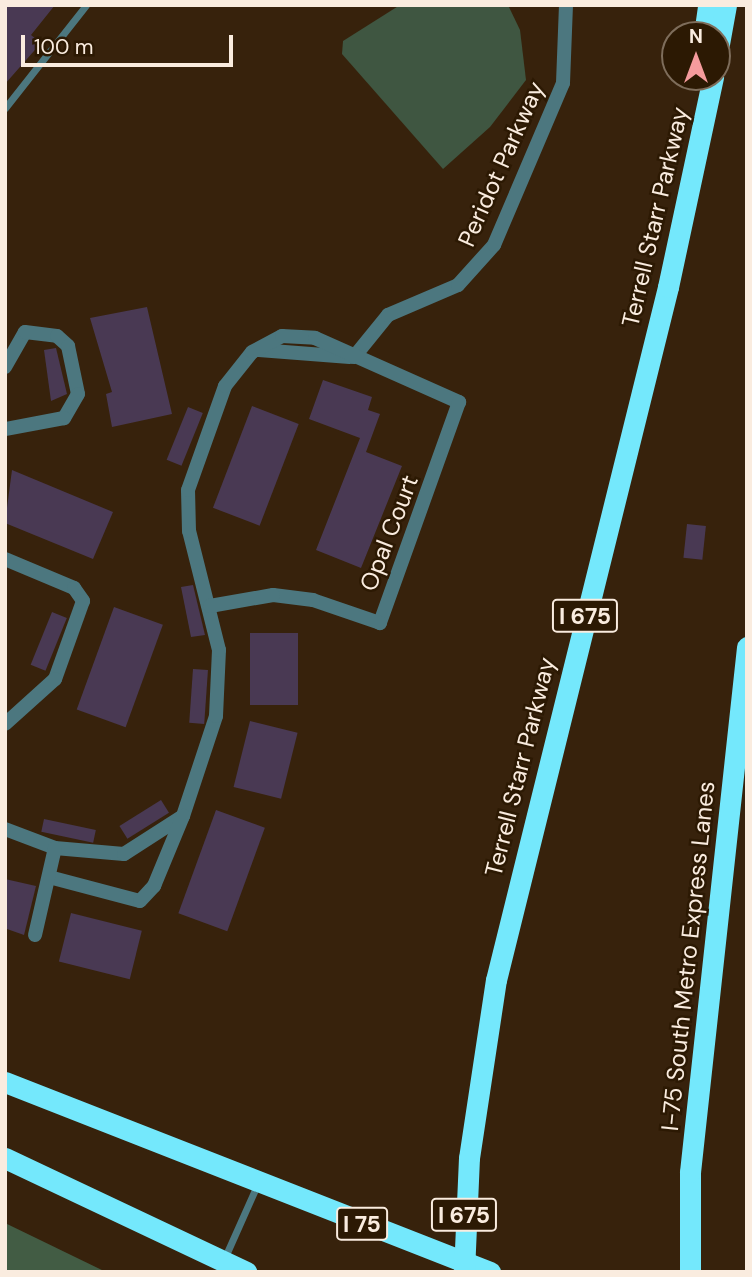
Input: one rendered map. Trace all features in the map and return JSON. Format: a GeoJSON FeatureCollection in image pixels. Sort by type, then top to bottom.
{"type":"FeatureCollection","features":[{"type":"Feature","properties":{"kind":"highway"},"geometry":{"type":"LineString","coordinates":[[684,219],[698,91]]}},
{"type":"Feature","properties":{"kind":"highway","name":"Terrell Starr Parkway"},"geometry":{"type":"LineString","coordinates":[[464,1272],[469,1158],[508,929],[684,219],[710,91]]}},
{"type":"Feature","properties":{"kind":"highway","name":"I-75 South Metro Express Lanes"},"geometry":{"type":"LineString","coordinates":[[690,1272],[690,1172],[747,647]]}},
{"type":"Feature","properties":{"kind":"highway","name":"I 75"},"geometry":{"type":"LineString","coordinates":[[5,1082],[257,1184],[490,1272]]}},
{"type":"Feature","properties":{"kind":"highway"},"geometry":{"type":"LineString","coordinates":[[5,1158],[246,1272]]}},
{"type":"Feature","properties":{"kind":"street","name":"Peridot Parkway"},"geometry":{"type":"LineString","coordinates":[[355,357],[382,320],[458,285],[494,245],[563,83],[566,5]]}},
{"type":"Feature","properties":{"kind":"street"},"geometry":{"type":"LineString","coordinates":[[5,367],[24,332],[57,336],[68,346],[78,394],[64,418],[5,429]]}},
{"type":"Feature","properties":{"kind":"street"},"geometry":{"type":"LineString","coordinates":[[49,877],[140,901],[154,886],[183,816],[216,716],[219,650],[211,606],[189,531],[188,490],[225,386],[251,352],[270,339],[295,335],[355,357]]}},
{"type":"Feature","properties":{"kind":"street","name":"Opal Court"},"geometry":{"type":"LineString","coordinates":[[211,606],[273,595],[313,600],[380,623],[459,402],[355,357]]}},
{"type":"Feature","properties":{"kind":"street"},"geometry":{"type":"LineString","coordinates":[[5,559],[74,587],[83,601],[55,679],[5,723]]}},
{"type":"Feature","properties":{"kind":"street"},"geometry":{"type":"LineString","coordinates":[[5,829],[55,848],[124,854],[183,816]]}},
{"type":"Feature","properties":{"kind":"street"},"geometry":{"type":"LineString","coordinates":[[34,935],[55,848]]}},
{"type":"Feature","properties":{"kind":"lane"},"geometry":{"type":"LineString","coordinates":[[5,108],[86,5]]}},
{"type":"Feature","properties":{"kind":"lane"},"geometry":{"type":"LineString","coordinates":[[223,1261],[257,1184]]}},
{"type":"Feature","properties":{"kind":"green space"},"geometry":{"type":"Polygon","coordinates":[[[400,5],[508,5],[520,30],[526,80],[490,127],[443,169],[342,54],[343,41],[400,5]]]}},
{"type":"Feature","properties":{"kind":"green space"},"geometry":{"type":"Polygon","coordinates":[[[5,1223],[106,1272],[5,1272],[5,1223]]]}},
{"type":"Feature","properties":{"kind":"building"},"geometry":{"type":"Polygon","coordinates":[[[5,5],[55,5],[31,35],[41,43],[5,84],[5,5]]]}},
{"type":"Feature","properties":{"kind":"building"},"geometry":{"type":"Polygon","coordinates":[[[147,307],[172,414],[112,427],[106,394],[112,392],[90,318],[147,307]]]}},
{"type":"Feature","properties":{"kind":"building"},"geometry":{"type":"Polygon","coordinates":[[[56,348],[67,394],[51,401],[44,350],[56,348]]]}},
{"type":"Feature","properties":{"kind":"building"},"geometry":{"type":"Polygon","coordinates":[[[323,380],[372,397],[368,410],[380,414],[366,452],[402,466],[361,568],[316,550],[360,438],[309,419],[323,380]]]}},
{"type":"Feature","properties":{"kind":"building"},"geometry":{"type":"Polygon","coordinates":[[[252,406],[299,424],[260,526],[213,508],[252,406]]]}},
{"type":"Feature","properties":{"kind":"building"},"geometry":{"type":"Polygon","coordinates":[[[188,407],[203,413],[181,466],[167,460],[188,407]]]}},
{"type":"Feature","properties":{"kind":"building"},"geometry":{"type":"Polygon","coordinates":[[[12,470],[113,512],[93,559],[5,523],[12,470]]]}},
{"type":"Feature","properties":{"kind":"building"},"geometry":{"type":"Polygon","coordinates":[[[687,524],[706,526],[702,560],[683,558],[687,524]]]}},
{"type":"Feature","properties":{"kind":"building"},"geometry":{"type":"Polygon","coordinates":[[[193,585],[205,635],[191,637],[181,587],[193,585]]]}},
{"type":"Feature","properties":{"kind":"building"},"geometry":{"type":"Polygon","coordinates":[[[114,607],[163,625],[126,727],[77,709],[114,607]]]}},
{"type":"Feature","properties":{"kind":"building"},"geometry":{"type":"Polygon","coordinates":[[[52,612],[67,618],[45,671],[31,665],[52,612]]]}},
{"type":"Feature","properties":{"kind":"building"},"geometry":{"type":"Polygon","coordinates":[[[250,633],[298,633],[298,705],[250,705],[250,633]]]}},
{"type":"Feature","properties":{"kind":"building"},"geometry":{"type":"Polygon","coordinates":[[[193,669],[208,670],[204,724],[189,723],[193,669]]]}},
{"type":"Feature","properties":{"kind":"building"},"geometry":{"type":"Polygon","coordinates":[[[250,721],[298,733],[281,799],[234,787],[250,721]]]}},
{"type":"Feature","properties":{"kind":"building"},"geometry":{"type":"Polygon","coordinates":[[[161,800],[169,813],[127,839],[119,826],[161,800]]]}},
{"type":"Feature","properties":{"kind":"building"},"geometry":{"type":"Polygon","coordinates":[[[216,810],[265,828],[227,931],[178,913],[216,810]]]}},
{"type":"Feature","properties":{"kind":"building"},"geometry":{"type":"Polygon","coordinates":[[[44,819],[96,830],[93,843],[41,832],[44,819]]]}},
{"type":"Feature","properties":{"kind":"building"},"geometry":{"type":"Polygon","coordinates":[[[5,879],[36,886],[24,935],[7,929],[5,879]]]}},
{"type":"Feature","properties":{"kind":"building"},"geometry":{"type":"Polygon","coordinates":[[[71,913],[142,931],[130,979],[59,962],[71,913]]]}}]}
